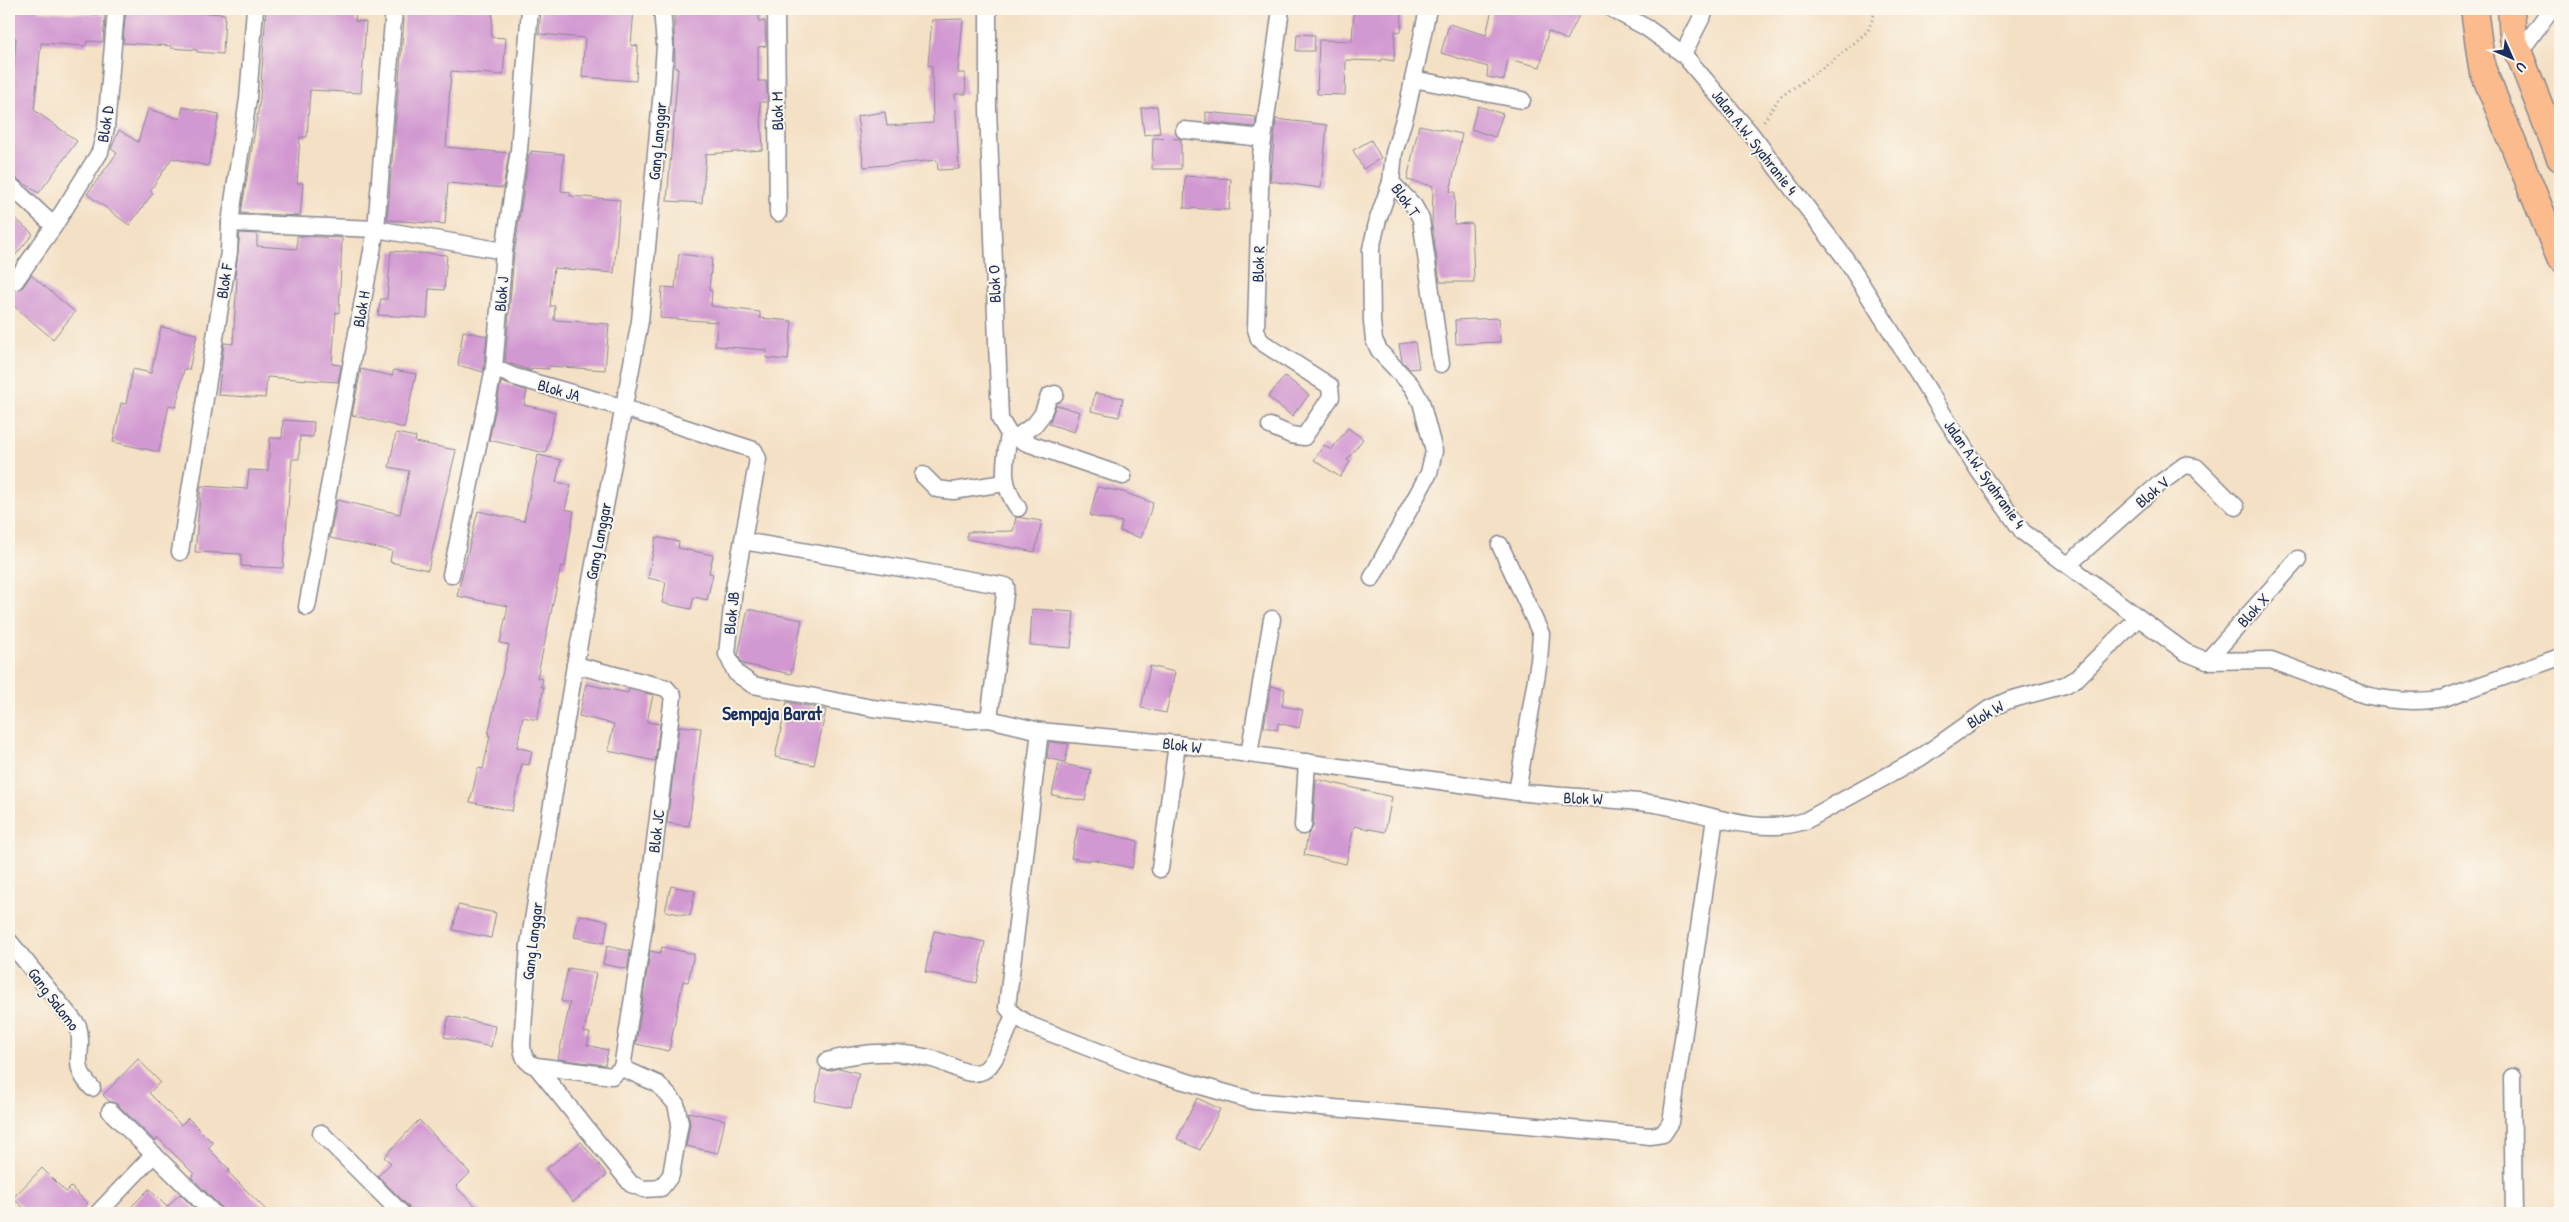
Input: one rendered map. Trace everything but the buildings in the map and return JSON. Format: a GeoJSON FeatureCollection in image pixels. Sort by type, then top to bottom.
{"type":"FeatureCollection","features":[{"type":"Feature","properties":{"kind":"main road"},"geometry":{"type":"LineString","coordinates":[[2474,9],[2482,68],[2560,256]]}},
{"type":"Feature","properties":{"kind":"main road"},"geometry":{"type":"LineString","coordinates":[[2511,9],[2512,31],[2519,53],[2560,158]]}},
{"type":"Feature","properties":{"kind":"street","name":"Blok D"},"geometry":{"type":"LineString","coordinates":[[14,281],[54,226],[100,152],[106,128],[116,9]]}},
{"type":"Feature","properties":{"kind":"street","name":"Blok F"},"geometry":{"type":"LineString","coordinates":[[180,552],[229,252],[230,223],[248,99],[254,9]]}},
{"type":"Feature","properties":{"kind":"street","name":"Blok H"},"geometry":{"type":"LineString","coordinates":[[307,607],[376,229],[394,9]]}},
{"type":"Feature","properties":{"kind":"street","name":"Blok J"},"geometry":{"type":"LineString","coordinates":[[451,576],[494,368],[504,251],[519,150],[530,9]]}},
{"type":"Feature","properties":{"kind":"street","name":"Gang Langgar"},"geometry":{"type":"LineString","coordinates":[[622,1068],[658,1084],[676,1104],[680,1123],[671,1175],[661,1188],[644,1189],[631,1184],[536,1066],[530,1064],[522,1051],[530,944],[575,665],[640,320],[662,90],[665,45],[662,9]]}},
{"type":"Feature","properties":{"kind":"street","name":"Blok M"},"geometry":{"type":"LineString","coordinates":[[776,9],[778,213]]}},
{"type":"Feature","properties":{"kind":"street","name":"Blok O"},"geometry":{"type":"LineString","coordinates":[[988,9],[988,108],[998,390],[1000,419],[1013,436]]}},
{"type":"Feature","properties":{"kind":"street","name":"Blok R"},"geometry":{"type":"LineString","coordinates":[[1270,426],[1291,435],[1304,436],[1332,392],[1330,386],[1258,339],[1256,329],[1264,138],[1281,9]]}},
{"type":"Feature","properties":{"kind":"street","name":"Blok T"},"geometry":{"type":"LineString","coordinates":[[1428,9],[1394,153],[1391,182],[1414,206],[1420,219],[1441,364]]}},
{"type":"Feature","properties":{"kind":"street","name":"Jalan A.W. Syahranie 4"},"geometry":{"type":"LineString","coordinates":[[1612,9],[1647,28],[1683,54],[1751,134],[1845,258],[2003,506],[2023,532],[2069,564],[2185,652],[2207,661],[2271,660],[2365,695],[2380,698],[2427,701],[2444,698],[2560,657]]}},
{"type":"Feature","properties":{"kind":"street"},"geometry":{"type":"LineString","coordinates":[[1683,54],[1706,9]]}},
{"type":"Feature","properties":{"kind":"street"},"geometry":{"type":"LineString","coordinates":[[2519,53],[2550,9]]}},
{"type":"Feature","properties":{"kind":"street"},"geometry":{"type":"LineString","coordinates":[[1413,79],[1522,100]]}},
{"type":"Feature","properties":{"kind":"street"},"geometry":{"type":"LineString","coordinates":[[1184,130],[1264,138]]}},
{"type":"Feature","properties":{"kind":"street"},"geometry":{"type":"LineString","coordinates":[[1372,578],[1429,473],[1434,451],[1421,402],[1412,386],[1380,352],[1374,340],[1371,250],[1378,219],[1391,182]]}},
{"type":"Feature","properties":{"kind":"street"},"geometry":{"type":"LineString","coordinates":[[9,184],[54,226]]}},
{"type":"Feature","properties":{"kind":"street"},"geometry":{"type":"LineString","coordinates":[[230,223],[376,229],[504,251]]}},
{"type":"Feature","properties":{"kind":"street","name":"Blok JA"},"geometry":{"type":"LineString","coordinates":[[494,368],[515,377],[624,408]]}},
{"type":"Feature","properties":{"kind":"street"},"geometry":{"type":"LineString","coordinates":[[1013,436],[1035,424],[1042,415],[1049,396],[1055,394]]}},
{"type":"Feature","properties":{"kind":"street","name":"Blok JB"},"geometry":{"type":"LineString","coordinates":[[624,408],[754,450],[758,459],[734,588],[727,654],[736,673],[744,681],[872,708],[969,720]]}},
{"type":"Feature","properties":{"kind":"street"},"geometry":{"type":"LineString","coordinates":[[1013,436],[1123,476]]}},
{"type":"Feature","properties":{"kind":"street"},"geometry":{"type":"LineString","coordinates":[[1013,436],[1004,483],[1010,497],[1018,508]]}},
{"type":"Feature","properties":{"kind":"street","name":"Blok V"},"geometry":{"type":"LineString","coordinates":[[2069,564],[2158,484],[2186,465],[2196,467],[2236,506]]}},
{"type":"Feature","properties":{"kind":"street"},"geometry":{"type":"LineString","coordinates":[[923,475],[937,489],[953,492],[1004,483]]}},
{"type":"Feature","properties":{"kind":"street"},"geometry":{"type":"LineString","coordinates":[[743,542],[1006,586],[989,719]]}},
{"type":"Feature","properties":{"kind":"street"},"geometry":{"type":"LineString","coordinates":[[1500,545],[1541,634],[1539,661],[1517,792]]}},
{"type":"Feature","properties":{"kind":"street","name":"Blok X"},"geometry":{"type":"LineString","coordinates":[[2207,661],[2298,559]]}},
{"type":"Feature","properties":{"kind":"street"},"geometry":{"type":"LineString","coordinates":[[1249,754],[1272,618]]}},
{"type":"Feature","properties":{"kind":"street","name":"Blok W"},"geometry":{"type":"LineString","coordinates":[[969,720],[989,719],[1040,731],[1177,744],[1517,792],[1560,797],[1615,798],[1662,805],[1762,827],[1784,828],[1805,822],[1920,758],[1989,709],[2009,700],[2065,685],[2077,678],[2138,618]]}},
{"type":"Feature","properties":{"kind":"street","name":"Blok JC"},"geometry":{"type":"LineString","coordinates":[[575,665],[666,688],[672,696],[646,914],[622,1068]]}},
{"type":"Feature","properties":{"kind":"street"},"geometry":{"type":"LineString","coordinates":[[1040,731],[1007,1006],[1014,1015],[1032,1026],[1149,1071],[1254,1100],[1657,1136],[1663,1134],[1671,1122],[1715,818]]}},
{"type":"Feature","properties":{"kind":"street"},"geometry":{"type":"LineString","coordinates":[[1160,869],[1177,744]]}},
{"type":"Feature","properties":{"kind":"street"},"geometry":{"type":"LineString","coordinates":[[1303,826],[1307,762]]}},
{"type":"Feature","properties":{"kind":"street","name":"Gang Salomo"},"geometry":{"type":"LineString","coordinates":[[9,941],[78,1026],[81,1036],[78,1052],[81,1077],[92,1088]]}},
{"type":"Feature","properties":{"kind":"street"},"geometry":{"type":"LineString","coordinates":[[826,1061],[853,1054],[903,1052],[937,1060],[970,1073],[983,1071],[993,1062],[1014,1015]]}},
{"type":"Feature","properties":{"kind":"street"},"geometry":{"type":"LineString","coordinates":[[536,1066],[612,1076],[622,1068]]}},
{"type":"Feature","properties":{"kind":"street"},"geometry":{"type":"LineString","coordinates":[[2512,1077],[2514,1213]]}},
{"type":"Feature","properties":{"kind":"street"},"geometry":{"type":"LineString","coordinates":[[110,1111],[213,1213]]}},
{"type":"Feature","properties":{"kind":"street"},"geometry":{"type":"LineString","coordinates":[[320,1133],[401,1213]]}},
{"type":"Feature","properties":{"kind":"street"},"geometry":{"type":"LineString","coordinates":[[98,1213],[154,1154]]}},
{"type":"Feature","properties":{"kind":"path"},"geometry":{"type":"LineString","coordinates":[[1751,134],[1765,120],[1780,97],[1835,59],[1868,32],[1876,9]]}},
{"type":"Feature","properties":{"kind":"district","name":"Sempaja Barat"},"geometry":{"type":"Point","coordinates":[772,713]}}]}
